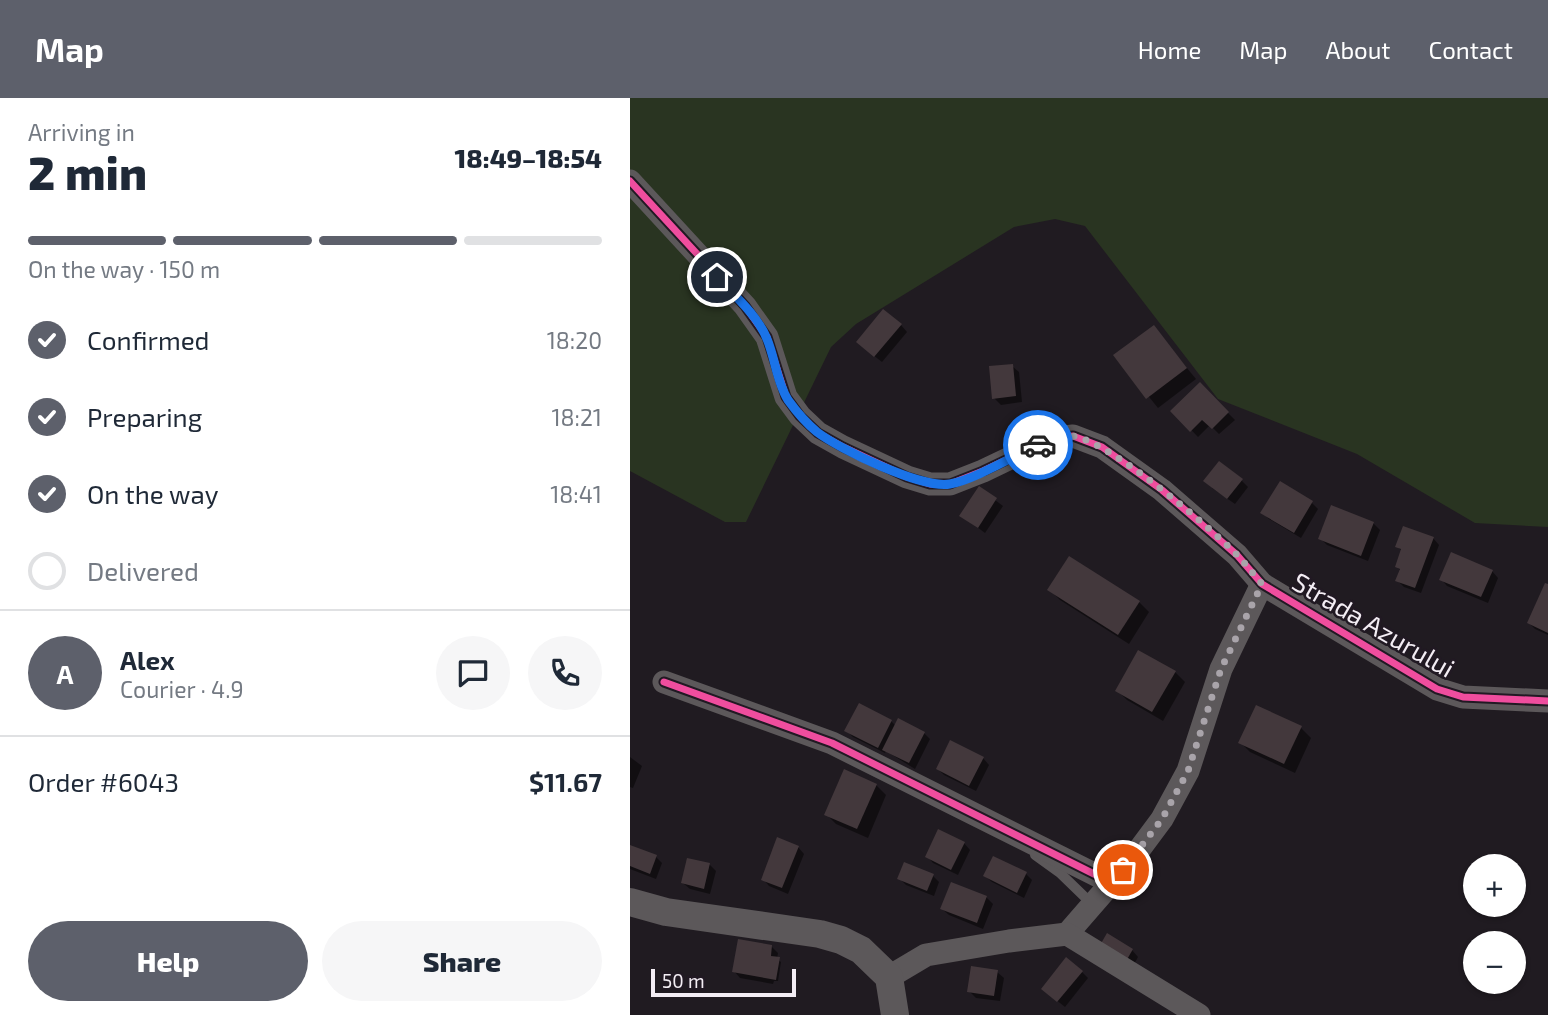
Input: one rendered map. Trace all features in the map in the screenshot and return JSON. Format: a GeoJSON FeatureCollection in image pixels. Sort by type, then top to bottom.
{"type":"FeatureCollection","features":[{"type":"Feature","properties":{"kind":"street","name":"Strada Azurului"},"geometry":{"type":"LineString","coordinates":[[630,181],[745,306],[766,337],[786,397],[800,416],[818,433],[907,477],[930,484],[950,484],[1050,439],[1073,436],[1102,447],[1162,490],[1237,555],[1262,584],[1437,689],[1463,697],[1548,701]]}},
{"type":"Feature","properties":{"kind":"street"},"geometry":{"type":"LineString","coordinates":[[1067,934],[1112,883],[1162,819],[1188,771],[1221,669],[1262,584]]}},
{"type":"Feature","properties":{"kind":"street"},"geometry":{"type":"LineString","coordinates":[[664,682],[832,743],[1112,883]]}},
{"type":"Feature","properties":{"kind":"street"},"geometry":{"type":"LineString","coordinates":[[630,902],[666,912],[820,934],[841,940],[861,950],[889,977],[895,1015]]}},
{"type":"Feature","properties":{"kind":"street"},"geometry":{"type":"LineString","coordinates":[[889,977],[926,955],[1067,934],[1199,1015]]}},
{"type":"Feature","properties":{"kind":"lane"},"geometry":{"type":"LineString","coordinates":[[931,805],[1033,853],[1060,873],[1092,904]]}},
{"type":"Feature","properties":{"kind":"green space"},"geometry":{"type":"Polygon","coordinates":[[[630,98],[1548,98],[1548,527],[1475,523],[1357,454],[1218,399],[1085,226],[1055,219],[1014,227],[856,324],[831,347],[746,522],[725,522],[630,471],[630,98]]]}},
{"type":"Feature","properties":{"kind":"building"},"geometry":{"type":"Polygon","coordinates":[[[883,309],[902,324],[874,357],[856,342],[883,309]]]}},
{"type":"Feature","properties":{"kind":"building"},"geometry":{"type":"Polygon","coordinates":[[[1154,325],[1187,368],[1146,399],[1113,355],[1154,325]]]}},
{"type":"Feature","properties":{"kind":"building"},"geometry":{"type":"Polygon","coordinates":[[[1013,364],[1016,396],[992,399],[989,366],[1013,364]]]}},
{"type":"Feature","properties":{"kind":"building"},"geometry":{"type":"Polygon","coordinates":[[[1200,382],[1229,412],[1212,429],[1202,420],[1190,432],[1170,411],[1200,382]]]}},
{"type":"Feature","properties":{"kind":"building"},"geometry":{"type":"Polygon","coordinates":[[[1219,461],[1243,479],[1227,499],[1203,481],[1219,461]]]}},
{"type":"Feature","properties":{"kind":"building"},"geometry":{"type":"Polygon","coordinates":[[[1280,481],[1313,501],[1294,533],[1260,513],[1280,481]]]}},
{"type":"Feature","properties":{"kind":"building"},"geometry":{"type":"Polygon","coordinates":[[[979,486],[997,498],[978,528],[959,516],[979,486]]]}},
{"type":"Feature","properties":{"kind":"building"},"geometry":{"type":"Polygon","coordinates":[[[1331,505],[1374,522],[1361,556],[1318,539],[1331,505]]]}},
{"type":"Feature","properties":{"kind":"building"},"geometry":{"type":"Polygon","coordinates":[[[1403,526],[1434,537],[1415,588],[1395,581],[1400,569],[1395,567],[1401,549],[1395,547],[1403,526]]]}},
{"type":"Feature","properties":{"kind":"building"},"geometry":{"type":"Polygon","coordinates":[[[1451,552],[1493,570],[1481,597],[1439,580],[1451,552]]]}},
{"type":"Feature","properties":{"kind":"building"},"geometry":{"type":"Polygon","coordinates":[[[1069,556],[1140,601],[1118,635],[1047,590],[1069,556]]]}},
{"type":"Feature","properties":{"kind":"building"},"geometry":{"type":"Polygon","coordinates":[[[1545,583],[1548,584],[1548,633],[1527,623],[1545,583]]]}},
{"type":"Feature","properties":{"kind":"building"},"geometry":{"type":"Polygon","coordinates":[[[1138,650],[1176,671],[1152,712],[1115,691],[1138,650]]]}},
{"type":"Feature","properties":{"kind":"building"},"geometry":{"type":"Polygon","coordinates":[[[859,703],[892,720],[878,748],[844,731],[859,703]]]}},
{"type":"Feature","properties":{"kind":"building"},"geometry":{"type":"Polygon","coordinates":[[[1256,705],[1302,726],[1284,764],[1238,743],[1256,705]]]}},
{"type":"Feature","properties":{"kind":"building"},"geometry":{"type":"Polygon","coordinates":[[[898,718],[925,732],[909,763],[882,750],[898,718]]]}},
{"type":"Feature","properties":{"kind":"building"},"geometry":{"type":"Polygon","coordinates":[[[950,740],[984,757],[969,786],[936,769],[950,740]]]}},
{"type":"Feature","properties":{"kind":"building"},"geometry":{"type":"Polygon","coordinates":[[[844,769],[877,784],[857,829],[824,815],[844,769]]]}},
{"type":"Feature","properties":{"kind":"building"},"geometry":{"type":"Polygon","coordinates":[[[938,829],[965,842],[951,870],[925,857],[938,829]]]}},
{"type":"Feature","properties":{"kind":"building"},"geometry":{"type":"Polygon","coordinates":[[[777,837],[799,846],[782,888],[761,880],[777,837]]]}},
{"type":"Feature","properties":{"kind":"building"},"geometry":{"type":"Polygon","coordinates":[[[630,845],[657,855],[650,874],[630,866],[630,845]]]}},
{"type":"Feature","properties":{"kind":"building"},"geometry":{"type":"Polygon","coordinates":[[[993,856],[1027,872],[1017,893],[983,876],[993,856]]]}},
{"type":"Feature","properties":{"kind":"building"},"geometry":{"type":"Polygon","coordinates":[[[687,858],[710,863],[704,889],[681,883],[687,858]]]}},
{"type":"Feature","properties":{"kind":"building"},"geometry":{"type":"Polygon","coordinates":[[[904,862],[934,874],[927,891],[897,879],[904,862]]]}},
{"type":"Feature","properties":{"kind":"building"},"geometry":{"type":"Polygon","coordinates":[[[951,882],[987,896],[977,923],[940,909],[951,882]]]}},
{"type":"Feature","properties":{"kind":"building"},"geometry":{"type":"Polygon","coordinates":[[[1107,933],[1133,949],[1125,963],[1099,947],[1107,933]]]}},
{"type":"Feature","properties":{"kind":"building"},"geometry":{"type":"Polygon","coordinates":[[[738,939],[772,945],[771,956],[780,957],[776,980],[732,972],[738,939]]]}},
{"type":"Feature","properties":{"kind":"building"},"geometry":{"type":"Polygon","coordinates":[[[1066,957],[1083,971],[1057,1002],[1041,989],[1066,957]]]}},
{"type":"Feature","properties":{"kind":"building"},"geometry":{"type":"Polygon","coordinates":[[[971,966],[998,970],[994,996],[967,992],[971,966]]]}},
{"type":"Feature","properties":{"kind":"cycle path"},"geometry":{"type":"LineString","coordinates":[[630,181],[745,306],[767,337],[786,397],[800,416],[818,433],[907,477],[930,484],[950,484],[1050,439],[1073,436],[1102,447],[1162,490],[1237,555],[1262,584],[1437,689],[1463,697],[1548,701]]}},
{"type":"Feature","properties":{"kind":"cycle path"},"geometry":{"type":"LineString","coordinates":[[664,682],[832,743],[1112,883]]}},
{"type":"Feature","properties":{"kind":"way so far"},"geometry":{"type":"LineString","coordinates":[[1038,445],[1050,439],[1073,436],[1102,447],[1162,490],[1237,555],[1262,584],[1234,637],[1221,669],[1188,771],[1162,819],[1123,870]]}},
{"type":"Feature","properties":{"kind":"route"},"geometry":{"type":"LineString","coordinates":[[717,277],[745,306],[766,337],[786,397],[800,416],[818,433],[843,447],[907,477],[930,484],[950,484],[1038,445]]}}]}
